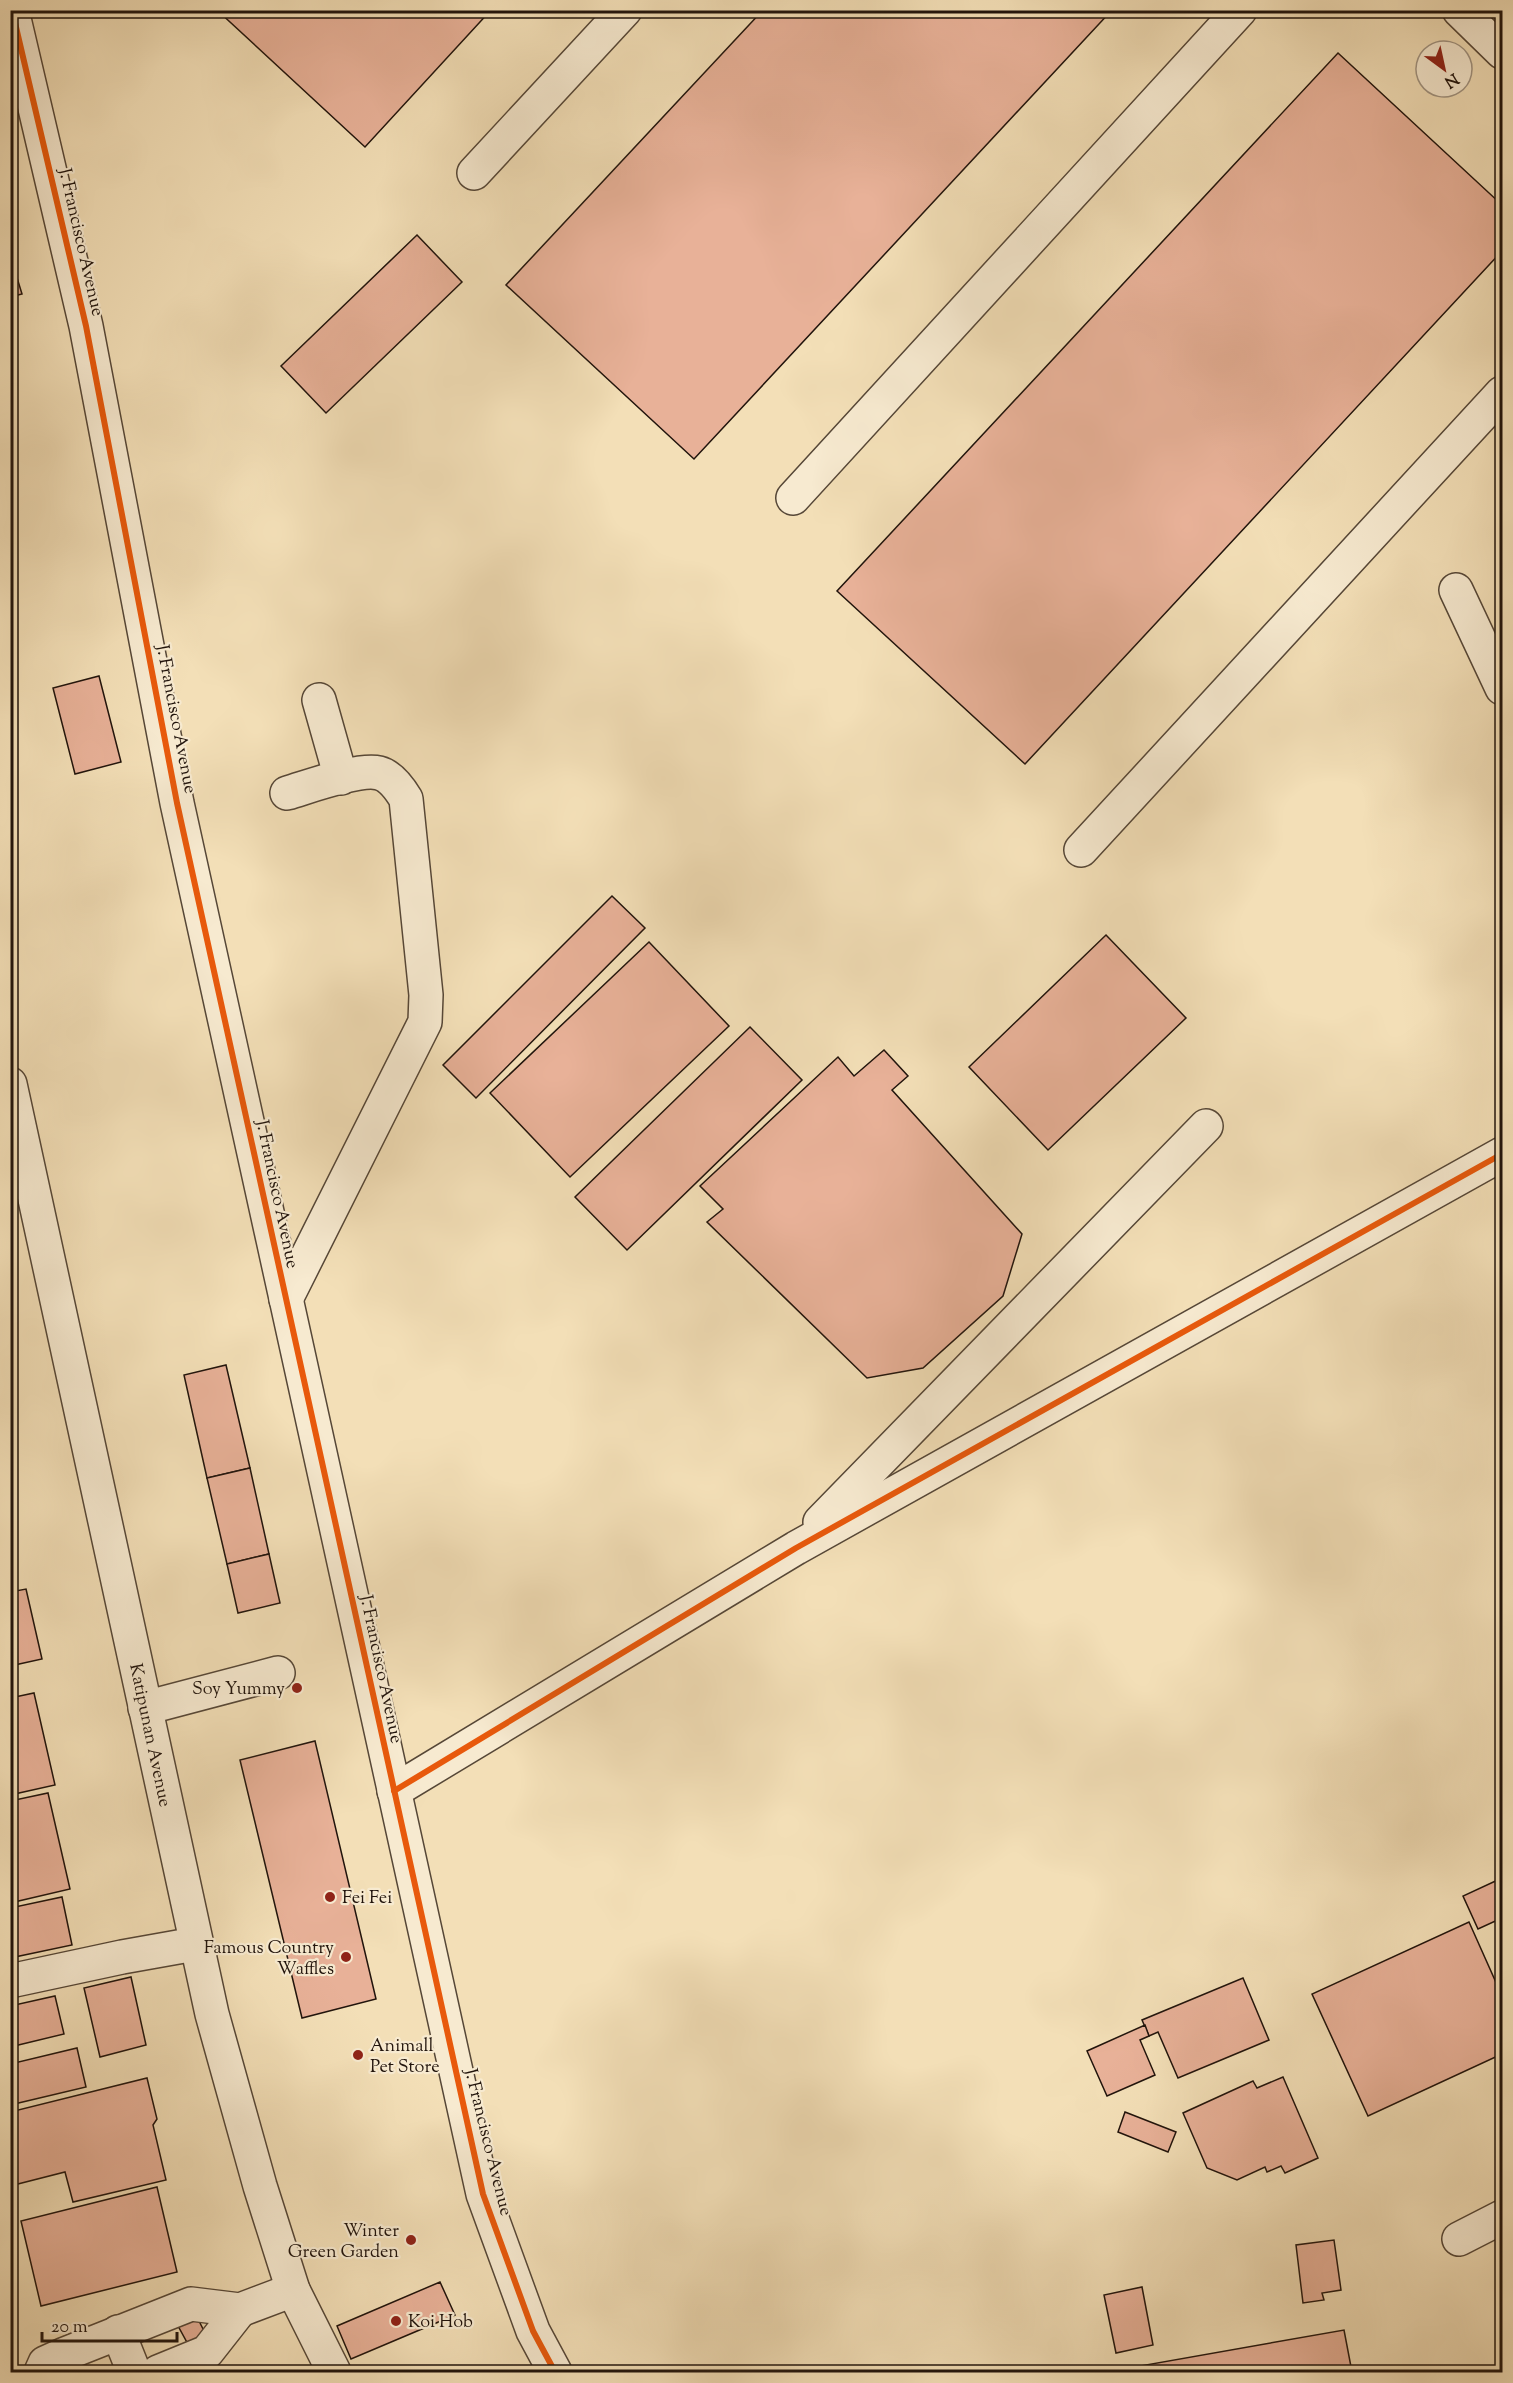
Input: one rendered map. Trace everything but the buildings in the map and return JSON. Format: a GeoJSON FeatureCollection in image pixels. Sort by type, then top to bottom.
{"type":"FeatureCollection","features":[{"type":"Feature","properties":{"kind":"street","name":"J. Francisco Avenue"},"geometry":{"type":"LineString","coordinates":[[12,10],[86,327],[177,803],[483,2193],[532,2331],[555,2373]]}},
{"type":"Feature","properties":{"kind":"street"},"geometry":{"type":"LineString","coordinates":[[474,173],[625,10]]}},
{"type":"Feature","properties":{"kind":"street"},"geometry":{"type":"LineString","coordinates":[[794,498],[1240,10]]}},
{"type":"Feature","properties":{"kind":"street"},"geometry":{"type":"LineString","coordinates":[[1459,10],[1503,52]]}},
{"type":"Feature","properties":{"kind":"street"},"geometry":{"type":"LineString","coordinates":[[1081,850],[1503,393]]}},
{"type":"Feature","properties":{"kind":"street"},"geometry":{"type":"LineString","coordinates":[[1456,590],[1503,688]]}},
{"type":"Feature","properties":{"kind":"street"},"geometry":{"type":"LineString","coordinates":[[319,700],[341,778]]}},
{"type":"Feature","properties":{"kind":"street"},"geometry":{"type":"LineString","coordinates":[[286,1299],[425,1022],[426,995],[406,799],[396,784],[380,773],[359,773],[287,793]]}},
{"type":"Feature","properties":{"kind":"street","name":"Katipunan Avenue"},"geometry":{"type":"LineString","coordinates":[[10,1084],[195,1944],[257,2175],[293,2290],[334,2373]]}},
{"type":"Feature","properties":{"kind":"street"},"geometry":{"type":"LineString","coordinates":[[796,1548],[1206,1126]]}},
{"type":"Feature","properties":{"kind":"street"},"geometry":{"type":"LineString","coordinates":[[394,1791],[796,1548],[1503,1154]]}},
{"type":"Feature","properties":{"kind":"street"},"geometry":{"type":"LineString","coordinates":[[145,1708],[278,1673]]}},
{"type":"Feature","properties":{"kind":"street"},"geometry":{"type":"LineString","coordinates":[[10,1981],[195,1944]]}},
{"type":"Feature","properties":{"kind":"street"},"geometry":{"type":"LineString","coordinates":[[1459,2239],[1503,2217]]}},
{"type":"Feature","properties":{"kind":"street"},"geometry":{"type":"LineString","coordinates":[[41,2373],[45,2363],[191,2304],[240,2310],[293,2290]]}},
{"type":"Feature","properties":{"kind":"street"},"geometry":{"type":"LineString","coordinates":[[158,2373],[207,2352],[240,2310]]}},
{"type":"Feature","properties":{"kind":"street"},"geometry":{"type":"LineString","coordinates":[[118,2332],[134,2373]]}},
{"type":"Feature","properties":{"kind":"cycle path"},"geometry":{"type":"LineString","coordinates":[[12,10],[86,326],[177,803],[483,2194],[533,2331],[555,2372]]}},
{"type":"Feature","properties":{"kind":"cycle path"},"geometry":{"type":"LineString","coordinates":[[394,1791],[796,1548],[1502,1154]]}},
{"type":"Feature","properties":{"kind":"place","name":"Soy Yummy"},"geometry":{"type":"Point","coordinates":[297,1688]}},
{"type":"Feature","properties":{"kind":"place","name":"Fei Fei"},"geometry":{"type":"Point","coordinates":[330,1897]}},
{"type":"Feature","properties":{"kind":"place","name":"Famous Country Waffles"},"geometry":{"type":"Point","coordinates":[346,1957]}},
{"type":"Feature","properties":{"kind":"place","name":"Animall Pet Store"},"geometry":{"type":"Point","coordinates":[358,2055]}},
{"type":"Feature","properties":{"kind":"place","name":"Winter Green Garden"},"geometry":{"type":"Point","coordinates":[411,2240]}},
{"type":"Feature","properties":{"kind":"place","name":"Koi Hob"},"geometry":{"type":"Point","coordinates":[396,2321]}}]}
